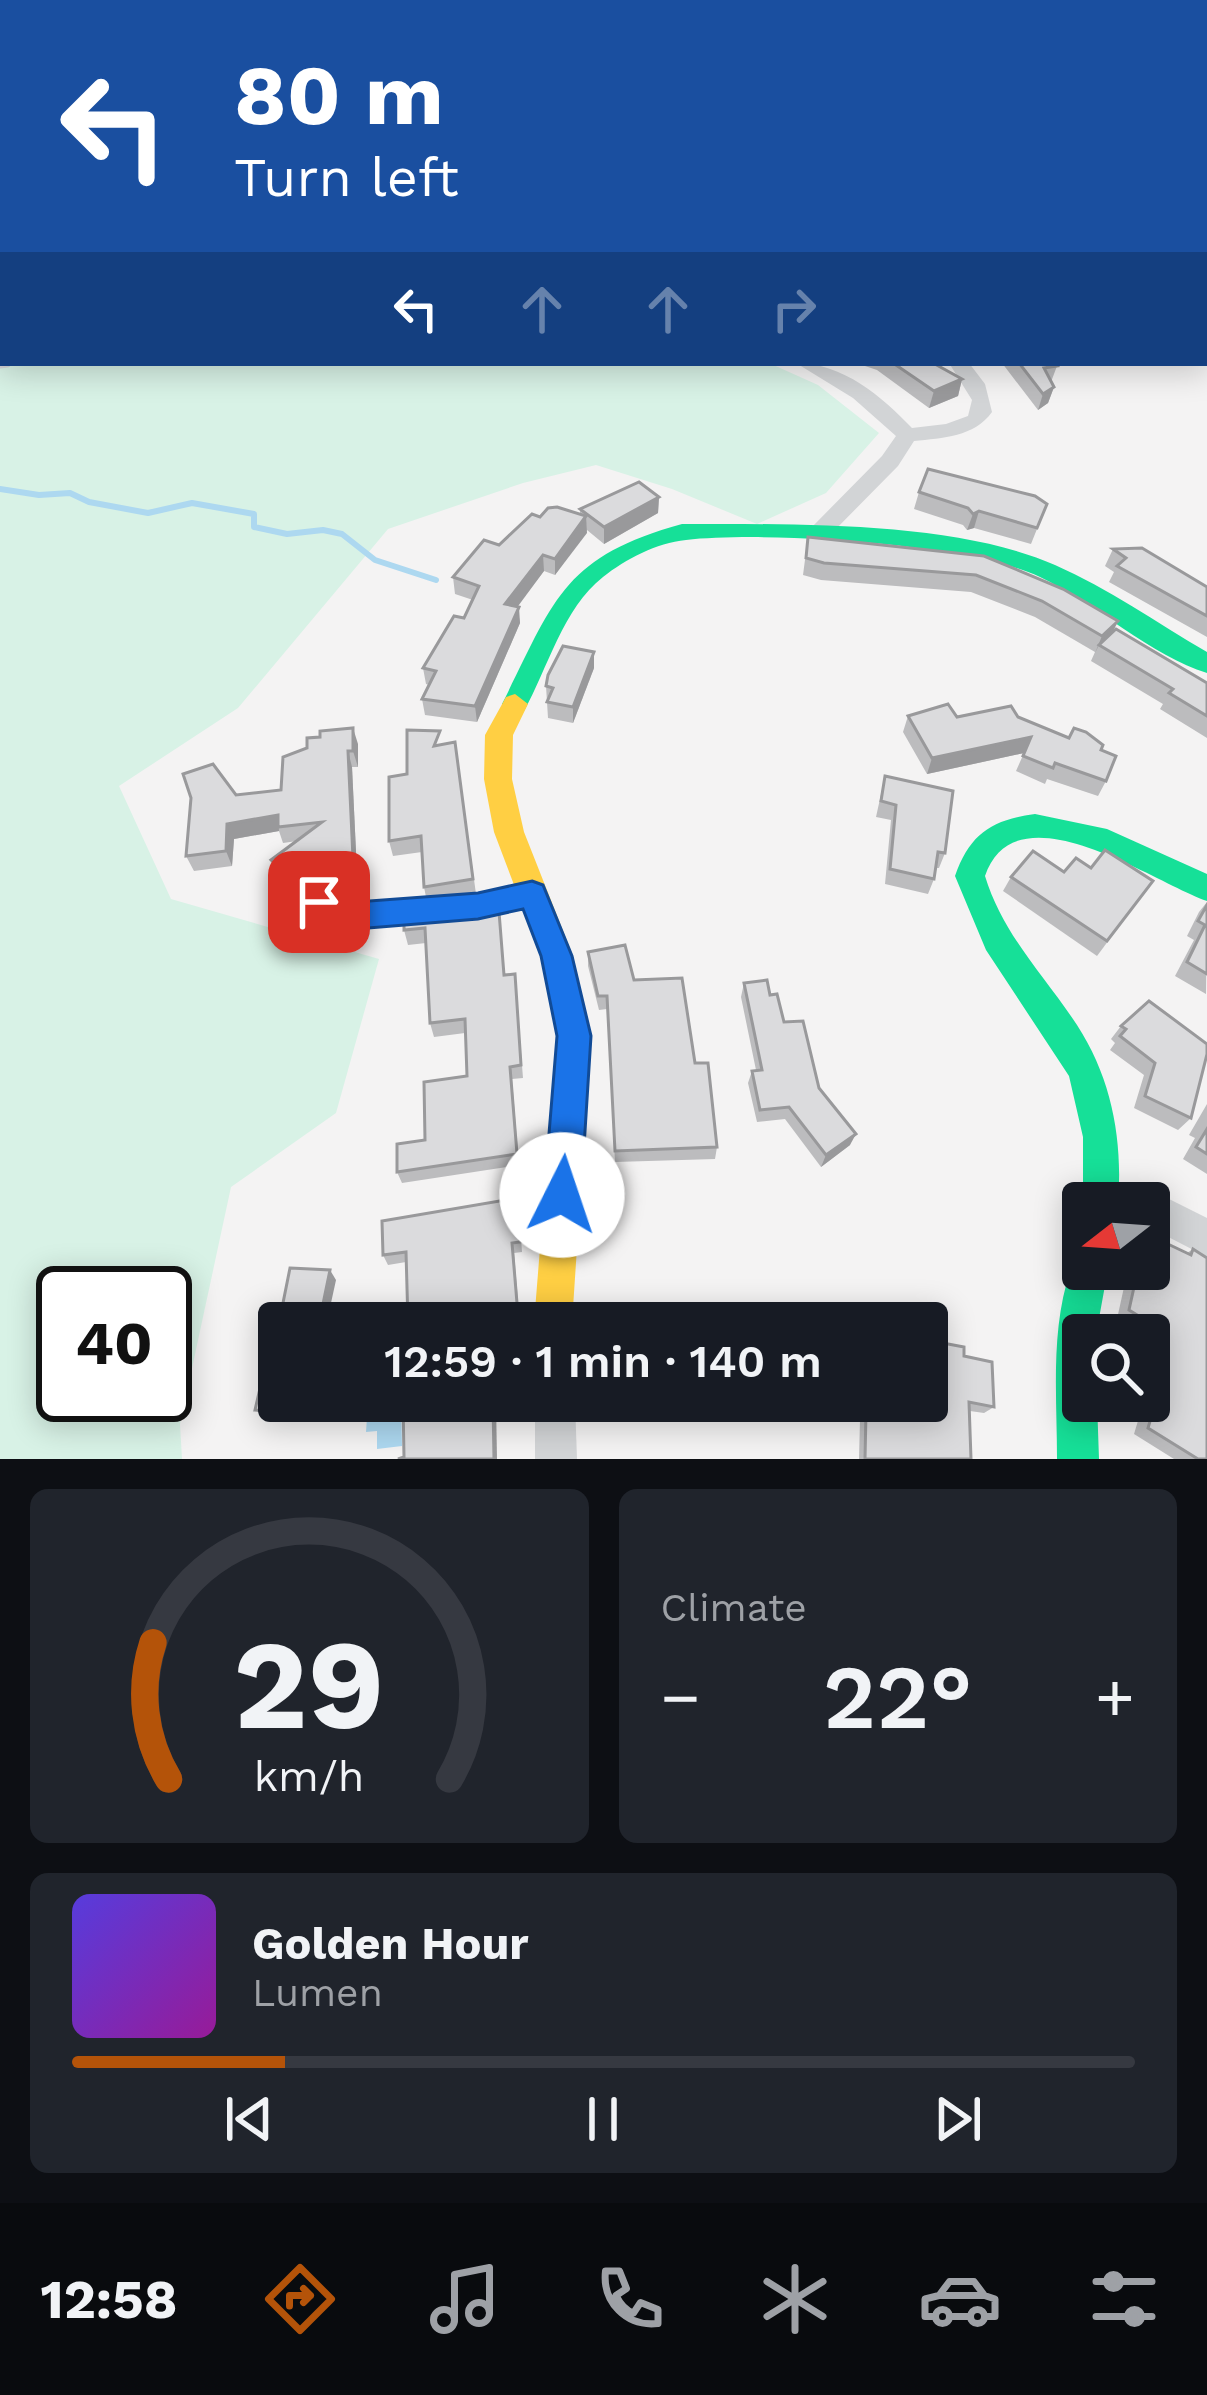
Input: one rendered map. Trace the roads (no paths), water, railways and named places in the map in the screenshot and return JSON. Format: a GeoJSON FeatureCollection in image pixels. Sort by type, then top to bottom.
{"type":"FeatureCollection","features":[{"type":"Feature","properties":{"kind":"street"},"geometry":{"type":"LineString","coordinates":[[813,366],[877,402],[907,435]]}},
{"type":"Feature","properties":{"kind":"street"},"geometry":{"type":"LineString","coordinates":[[907,435],[953,431],[972,425],[982,415],[985,400],[978,383],[962,366]]}},
{"type":"Feature","properties":{"kind":"street"},"geometry":{"type":"LineString","coordinates":[[820,532],[890,461],[907,435]]}},
{"type":"Feature","properties":{"kind":"street"},"geometry":{"type":"LineString","coordinates":[[555,1302],[574,1036],[556,956],[521,897],[498,779],[499,734],[564,606],[591,574],[635,546],[682,532],[820,532],[997,552],[1049,571],[1207,664]]}},
{"type":"Feature","properties":{"kind":"street"},"geometry":{"type":"LineString","coordinates":[[1101,1182],[1090,1086],[1078,1055],[982,919],[970,876],[988,840],[1016,826],[1067,826],[1207,888]]}},
{"type":"Feature","properties":{"kind":"street"},"geometry":{"type":"LineString","coordinates":[[1170,1218],[1207,1238]]}},
{"type":"Feature","properties":{"kind":"street"},"geometry":{"type":"LineString","coordinates":[[1078,1459],[1076,1336],[1085,1290]]}},
{"type":"Feature","properties":{"kind":"street"},"geometry":{"type":"LineString","coordinates":[[555,1422],[556,1459]]}},
{"type":"Feature","properties":{"kind":"lane"},"geometry":{"type":"LineString","coordinates":[[319,902],[356,916],[436,910]]}},
{"type":"Feature","properties":{"kind":"water"},"geometry":{"type":"Polygon","coordinates":[[[367,1422],[401,1422],[402,1446],[377,1449],[377,1431],[366,1432],[367,1422]]]}},
{"type":"Feature","properties":{"kind":"waterway"},"geometry":{"type":"LineString","coordinates":[[0,489],[39,495],[70,493],[89,502],[148,513],[192,503],[254,514],[254,527],[287,534],[323,530],[342,534],[375,560],[436,580]]}}]}
